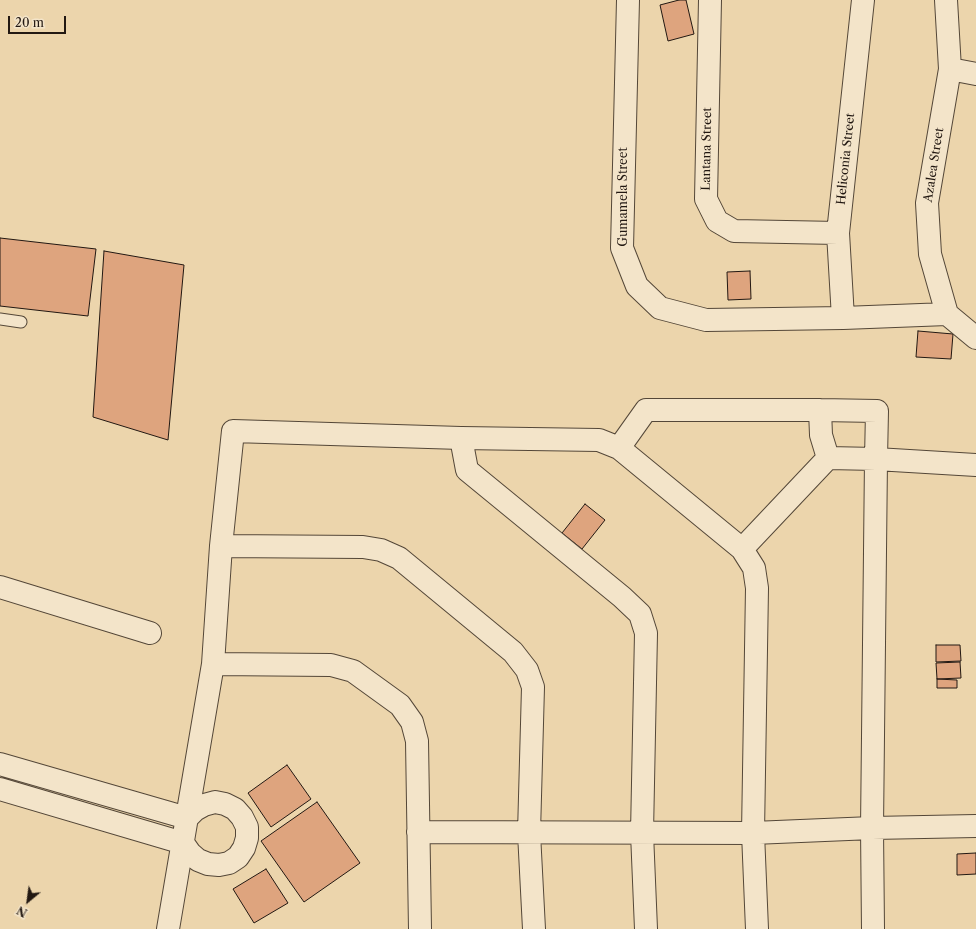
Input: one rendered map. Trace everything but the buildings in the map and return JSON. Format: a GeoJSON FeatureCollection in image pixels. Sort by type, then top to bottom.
{"type":"FeatureCollection","features":[{"type":"Feature","properties":{"kind":"street","name":"Gumamela Street"},"geometry":{"type":"LineString","coordinates":[[628,0],[622,248],[637,286],[660,308],[706,320],[843,318],[947,314]]}},
{"type":"Feature","properties":{"kind":"street","name":"Lantana Street"},"geometry":{"type":"LineString","coordinates":[[710,0],[706,199],[717,221],[734,231],[838,233]]}},
{"type":"Feature","properties":{"kind":"street","name":"Heliconia Street"},"geometry":{"type":"LineString","coordinates":[[843,318],[838,233],[863,0]]}},
{"type":"Feature","properties":{"kind":"street","name":"Azalea Street"},"geometry":{"type":"LineString","coordinates":[[946,0],[950,69],[927,203],[930,254],[947,314]]}},
{"type":"Feature","properties":{"kind":"street"},"geometry":{"type":"LineString","coordinates":[[950,69],[976,74]]}},
{"type":"Feature","properties":{"kind":"street"},"geometry":{"type":"LineString","coordinates":[[947,314],[976,338]]}},
{"type":"Feature","properties":{"kind":"street"},"geometry":{"type":"LineString","coordinates":[[618,448],[646,410],[877,411],[872,828],[873,929]]}},
{"type":"Feature","properties":{"kind":"street"},"geometry":{"type":"LineString","coordinates":[[820,410],[821,435],[828,458]]}},
{"type":"Feature","properties":{"kind":"street"},"geometry":{"type":"LineString","coordinates":[[168,929],[213,664],[221,546],[233,431],[461,438],[599,440],[618,448],[742,549],[754,568],[757,588],[753,833],[757,929]]}},
{"type":"Feature","properties":{"kind":"street"},"geometry":{"type":"LineString","coordinates":[[461,438],[467,470],[616,592],[640,614],[646,633],[642,833],[646,929]]}},
{"type":"Feature","properties":{"kind":"street"},"geometry":{"type":"LineString","coordinates":[[742,549],[828,458],[876,459],[976,465]]}},
{"type":"Feature","properties":{"kind":"street"},"geometry":{"type":"LineString","coordinates":[[221,546],[363,547],[381,550],[399,558],[513,652],[527,670],[533,687],[530,833],[534,929]]}},
{"type":"Feature","properties":{"kind":"street"},"geometry":{"type":"LineString","coordinates":[[0,587],[150,633]]}},
{"type":"Feature","properties":{"kind":"street"},"geometry":{"type":"LineString","coordinates":[[213,664],[331,665],[353,671],[400,705],[412,722],[417,741],[420,929]]}},
{"type":"Feature","properties":{"kind":"street"},"geometry":{"type":"LineString","coordinates":[[0,764],[187,818]]}},
{"type":"Feature","properties":{"kind":"street"},"geometry":{"type":"LineString","coordinates":[[0,789],[183,843],[190,853],[198,860],[208,864],[219,865],[229,863],[238,857],[244,848],[247,838],[247,827],[242,817],[235,809],[226,804],[215,802],[204,805],[195,810],[187,818]]}},
{"type":"Feature","properties":{"kind":"street"},"geometry":{"type":"LineString","coordinates":[[418,832],[753,833],[872,828],[976,826]]}},
{"type":"Feature","properties":{"kind":"lane"},"geometry":{"type":"LineString","coordinates":[[0,319],[22,322]]}}]}
